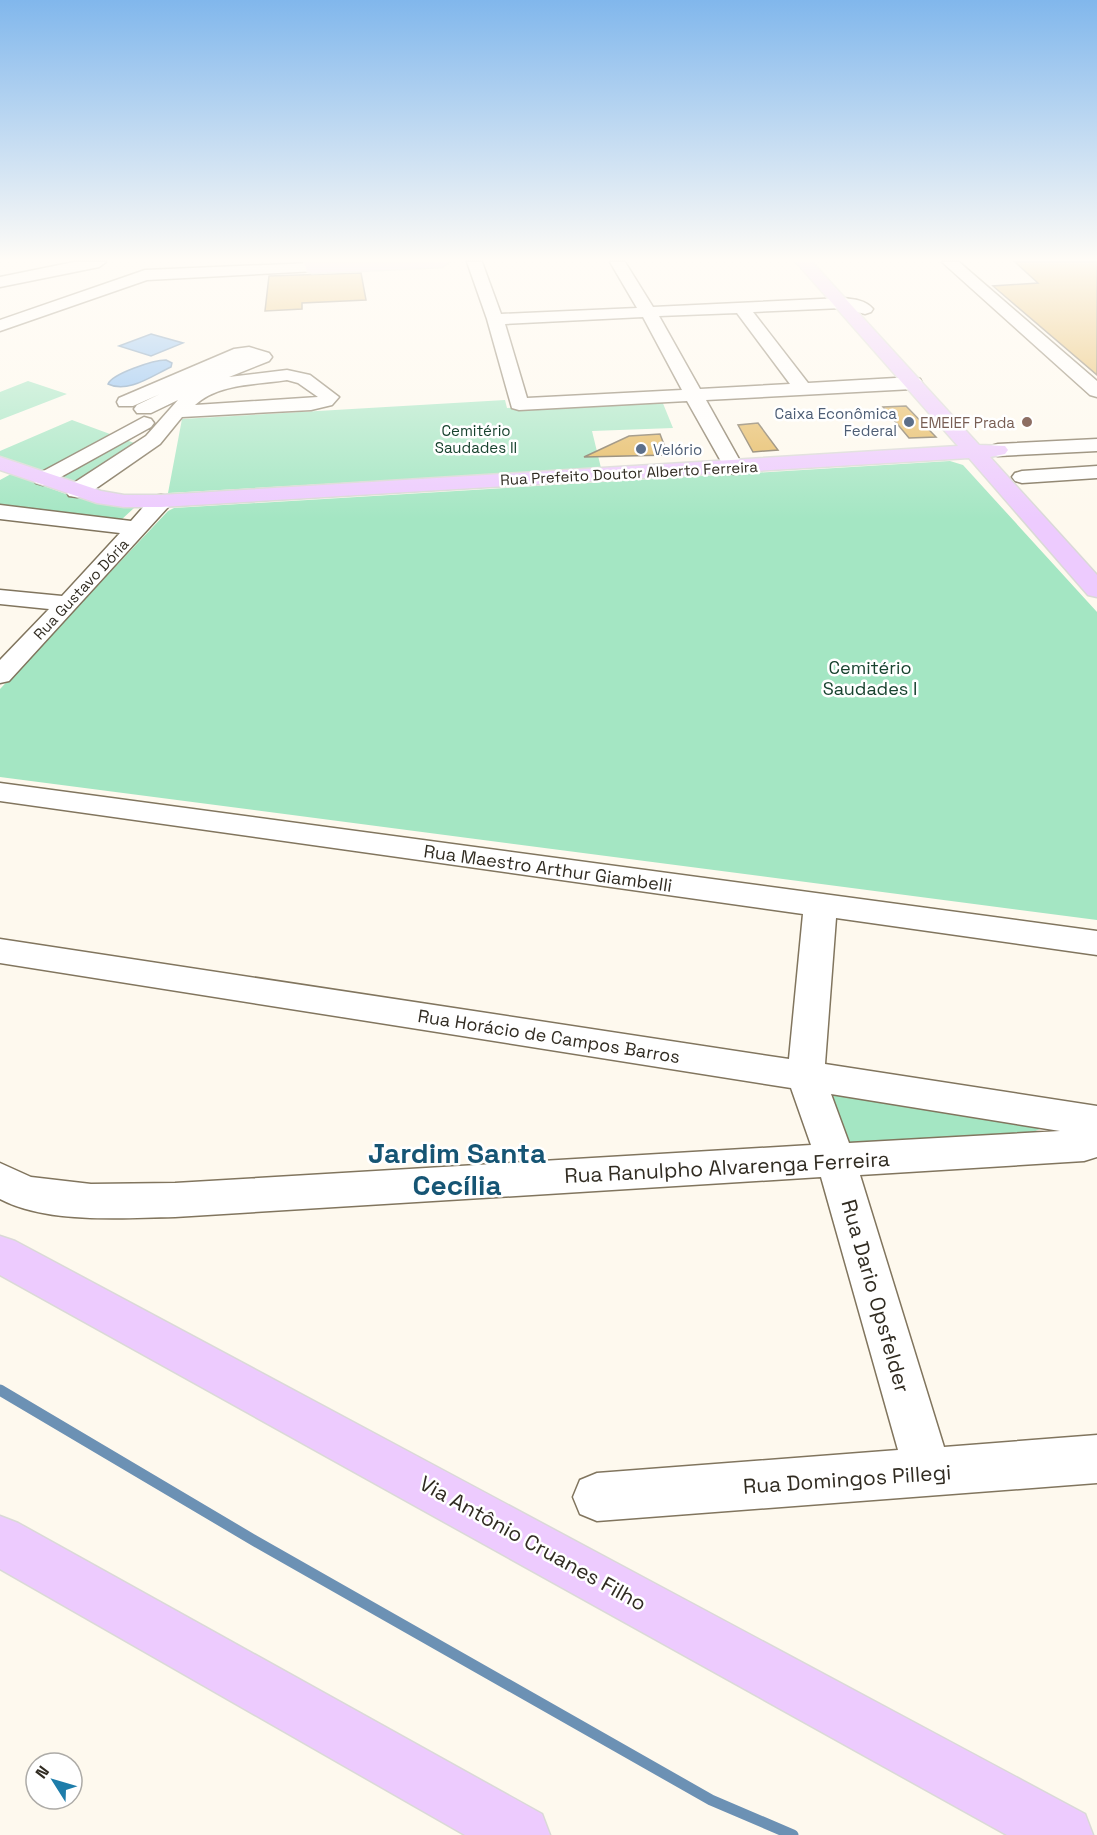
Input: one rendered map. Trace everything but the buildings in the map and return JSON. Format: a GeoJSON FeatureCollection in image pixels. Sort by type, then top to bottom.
{"type":"FeatureCollection","features":[{"type":"Feature","properties":{"kind":"main road"},"geometry":{"type":"LineString","coordinates":[[882,348],[913,383],[1022,477],[1097,560]]}},
{"type":"Feature","properties":{"kind":"main road"},"geometry":{"type":"LineString","coordinates":[[902,348],[968,418]]}},
{"type":"Feature","properties":{"kind":"main road"},"geometry":{"type":"LineString","coordinates":[[985,446],[1097,590]]}},
{"type":"Feature","properties":{"kind":"main road","name":"Rua Prefeito Doutor Alberto Ferreira"},"geometry":{"type":"LineString","coordinates":[[4,468],[77,491],[124,501],[161,501],[468,481],[734,468],[985,446]]}},
{"type":"Feature","properties":{"kind":"main road","name":"Via Antônio Cruanes Filho"},"geometry":{"type":"LineString","coordinates":[[0,1254],[1064,1835]]}},
{"type":"Feature","properties":{"kind":"main road"},"geometry":{"type":"LineString","coordinates":[[0,1541],[521,1835]]}},
{"type":"Feature","properties":{"kind":"street"},"geometry":{"type":"LineString","coordinates":[[503,348],[519,404],[913,383]]}},
{"type":"Feature","properties":{"kind":"street"},"geometry":{"type":"LineString","coordinates":[[652,348],[660,370],[683,416]]}},
{"type":"Feature","properties":{"kind":"street"},"geometry":{"type":"LineString","coordinates":[[663,348],[694,394],[734,468]]}},
{"type":"Feature","properties":{"kind":"street"},"geometry":{"type":"LineString","coordinates":[[772,348],[802,388]]}},
{"type":"Feature","properties":{"kind":"street"},"geometry":{"type":"LineString","coordinates":[[1046,348],[1097,392]]}},
{"type":"Feature","properties":{"kind":"street"},"geometry":{"type":"LineString","coordinates":[[44,479],[146,422],[150,416],[144,409],[126,402],[240,353],[249,352],[264,357],[192,386],[144,409]]}},
{"type":"Feature","properties":{"kind":"street"},"geometry":{"type":"LineString","coordinates":[[77,491],[153,440],[176,412],[198,392],[214,385],[287,375],[304,379],[330,397],[325,401],[310,404],[176,412]]}},
{"type":"Feature","properties":{"kind":"street"},"geometry":{"type":"LineString","coordinates":[[697,446],[707,469]]}},
{"type":"Feature","properties":{"kind":"street","name":"Rua Prefeito Doutor Alberto Ferreira"},"geometry":{"type":"LineString","coordinates":[[985,446],[1097,446]]}},
{"type":"Feature","properties":{"kind":"street"},"geometry":{"type":"LineString","coordinates":[[1058,447],[1090,473]]}},
{"type":"Feature","properties":{"kind":"street"},"geometry":{"type":"LineString","coordinates":[[1022,477],[1090,473]]}},
{"type":"Feature","properties":{"kind":"street","name":"Rua Gustavo Dória"},"geometry":{"type":"LineString","coordinates":[[0,675],[161,501]]}},
{"type":"Feature","properties":{"kind":"street"},"geometry":{"type":"LineString","coordinates":[[0,512],[137,528]]}},
{"type":"Feature","properties":{"kind":"street"},"geometry":{"type":"LineString","coordinates":[[0,597],[68,604]]}},
{"type":"Feature","properties":{"kind":"street","name":"Rua Maestro Arthur Giambelli"},"geometry":{"type":"LineString","coordinates":[[0,792],[1097,943]]}},
{"type":"Feature","properties":{"kind":"street","name":"Rua Dario Opsfelder"},"geometry":{"type":"LineString","coordinates":[[820,906],[806,1076],[836,1160],[928,1473]]}},
{"type":"Feature","properties":{"kind":"street","name":"Rua Horácio de Campos Barros"},"geometry":{"type":"LineString","coordinates":[[0,951],[1097,1121]]}},
{"type":"Feature","properties":{"kind":"street","name":"Rua Ranulpho Alvarenga Ferreira"},"geometry":{"type":"LineString","coordinates":[[0,1180],[25,1193],[91,1201],[175,1200],[1084,1145],[1097,1141]]}},
{"type":"Feature","properties":{"kind":"street","name":"Rua Domingos Pillegi"},"geometry":{"type":"LineString","coordinates":[[597,1497],[1097,1459]]}},
{"type":"Feature","properties":{"kind":"green space"},"geometry":{"type":"Polygon","coordinates":[[[28,381],[67,394],[0,420],[0,392],[28,381]]]}},
{"type":"Feature","properties":{"kind":"green space","name":"Cemitério Saudades II"},"geometry":{"type":"Polygon","coordinates":[[[505,400],[507,408],[662,401],[673,428],[592,431],[601,468],[168,493],[182,419],[505,400]]]}},
{"type":"Feature","properties":{"kind":"green space"},"geometry":{"type":"Polygon","coordinates":[[[72,420],[137,444],[75,485],[0,458],[0,451],[72,420]]]}},
{"type":"Feature","properties":{"kind":"green space","name":"Cemitério Saudades I"},"geometry":{"type":"Polygon","coordinates":[[[950,461],[963,465],[1097,612],[1097,920],[0,777],[0,689],[168,511],[174,508],[950,461]]]}},
{"type":"Feature","properties":{"kind":"green space"},"geometry":{"type":"Polygon","coordinates":[[[11,474],[77,498],[134,508],[121,520],[0,506],[0,480],[11,474]]]}},
{"type":"Feature","properties":{"kind":"green space"},"geometry":{"type":"Polygon","coordinates":[[[817,1089],[1052,1124],[1033,1132],[839,1150],[817,1089]]]}},
{"type":"Feature","properties":{"kind":"water"},"geometry":{"type":"Polygon","coordinates":[[[124,348],[172,348],[151,356],[124,348]]]}},
{"type":"Feature","properties":{"kind":"water"},"geometry":{"type":"Polygon","coordinates":[[[166,360],[172,363],[171,367],[140,382],[124,387],[108,384],[117,376],[134,368],[166,360]]]}},
{"type":"Feature","properties":{"kind":"waterway"},"geometry":{"type":"LineString","coordinates":[[0,1390],[255,1541],[711,1800],[793,1835]]}},
{"type":"Feature","properties":{"kind":"place","name":"Caixa Econômica Federal"},"geometry":{"type":"Point","coordinates":[909,422]}},
{"type":"Feature","properties":{"kind":"place","name":"EMEIEF Prada"},"geometry":{"type":"Point","coordinates":[1027,422]}},
{"type":"Feature","properties":{"kind":"place","name":"Velório"},"geometry":{"type":"Point","coordinates":[641,449]}},
{"type":"Feature","properties":{"kind":"district","name":"Jardim Santa Cecília"},"geometry":{"type":"Point","coordinates":[457,1169]}}]}
